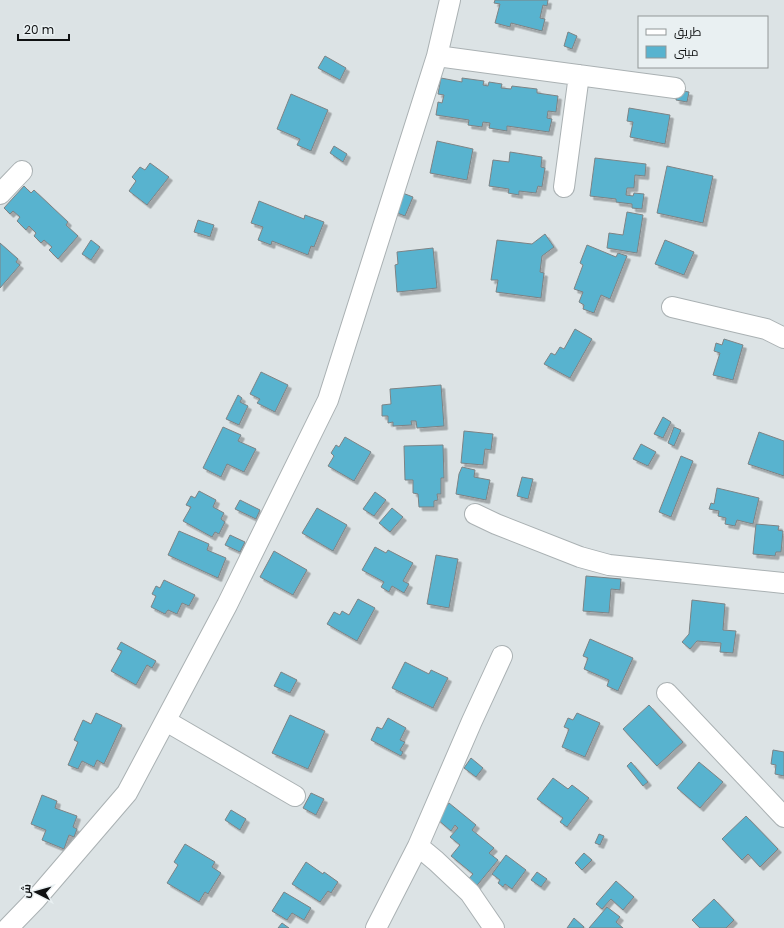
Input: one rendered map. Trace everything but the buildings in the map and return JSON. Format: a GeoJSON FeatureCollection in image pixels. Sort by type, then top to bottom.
{"type":"FeatureCollection","features":[{"type":"Feature","properties":{"kind":"street"},"geometry":{"type":"LineString","coordinates":[[8,928],[36,899],[127,793],[227,606],[328,400],[437,56],[450,0]]}},
{"type":"Feature","properties":{"kind":"street"},"geometry":{"type":"LineString","coordinates":[[437,56],[675,88]]}},
{"type":"Feature","properties":{"kind":"street"},"geometry":{"type":"LineString","coordinates":[[564,187],[579,75]]}},
{"type":"Feature","properties":{"kind":"street"},"geometry":{"type":"LineString","coordinates":[[0,194],[22,171]]}},
{"type":"Feature","properties":{"kind":"street"},"geometry":{"type":"LineString","coordinates":[[672,307],[766,329],[784,338]]}},
{"type":"Feature","properties":{"kind":"street"},"geometry":{"type":"LineString","coordinates":[[475,514],[580,558],[609,566],[784,583]]}},
{"type":"Feature","properties":{"kind":"street"},"geometry":{"type":"LineString","coordinates":[[376,928],[418,846],[502,656]]}},
{"type":"Feature","properties":{"kind":"street"},"geometry":{"type":"LineString","coordinates":[[667,693],[784,817]]}},
{"type":"Feature","properties":{"kind":"street"},"geometry":{"type":"LineString","coordinates":[[166,721],[294,796]]}},
{"type":"Feature","properties":{"kind":"street"},"geometry":{"type":"LineString","coordinates":[[418,846],[470,893],[494,928]]}}]}
